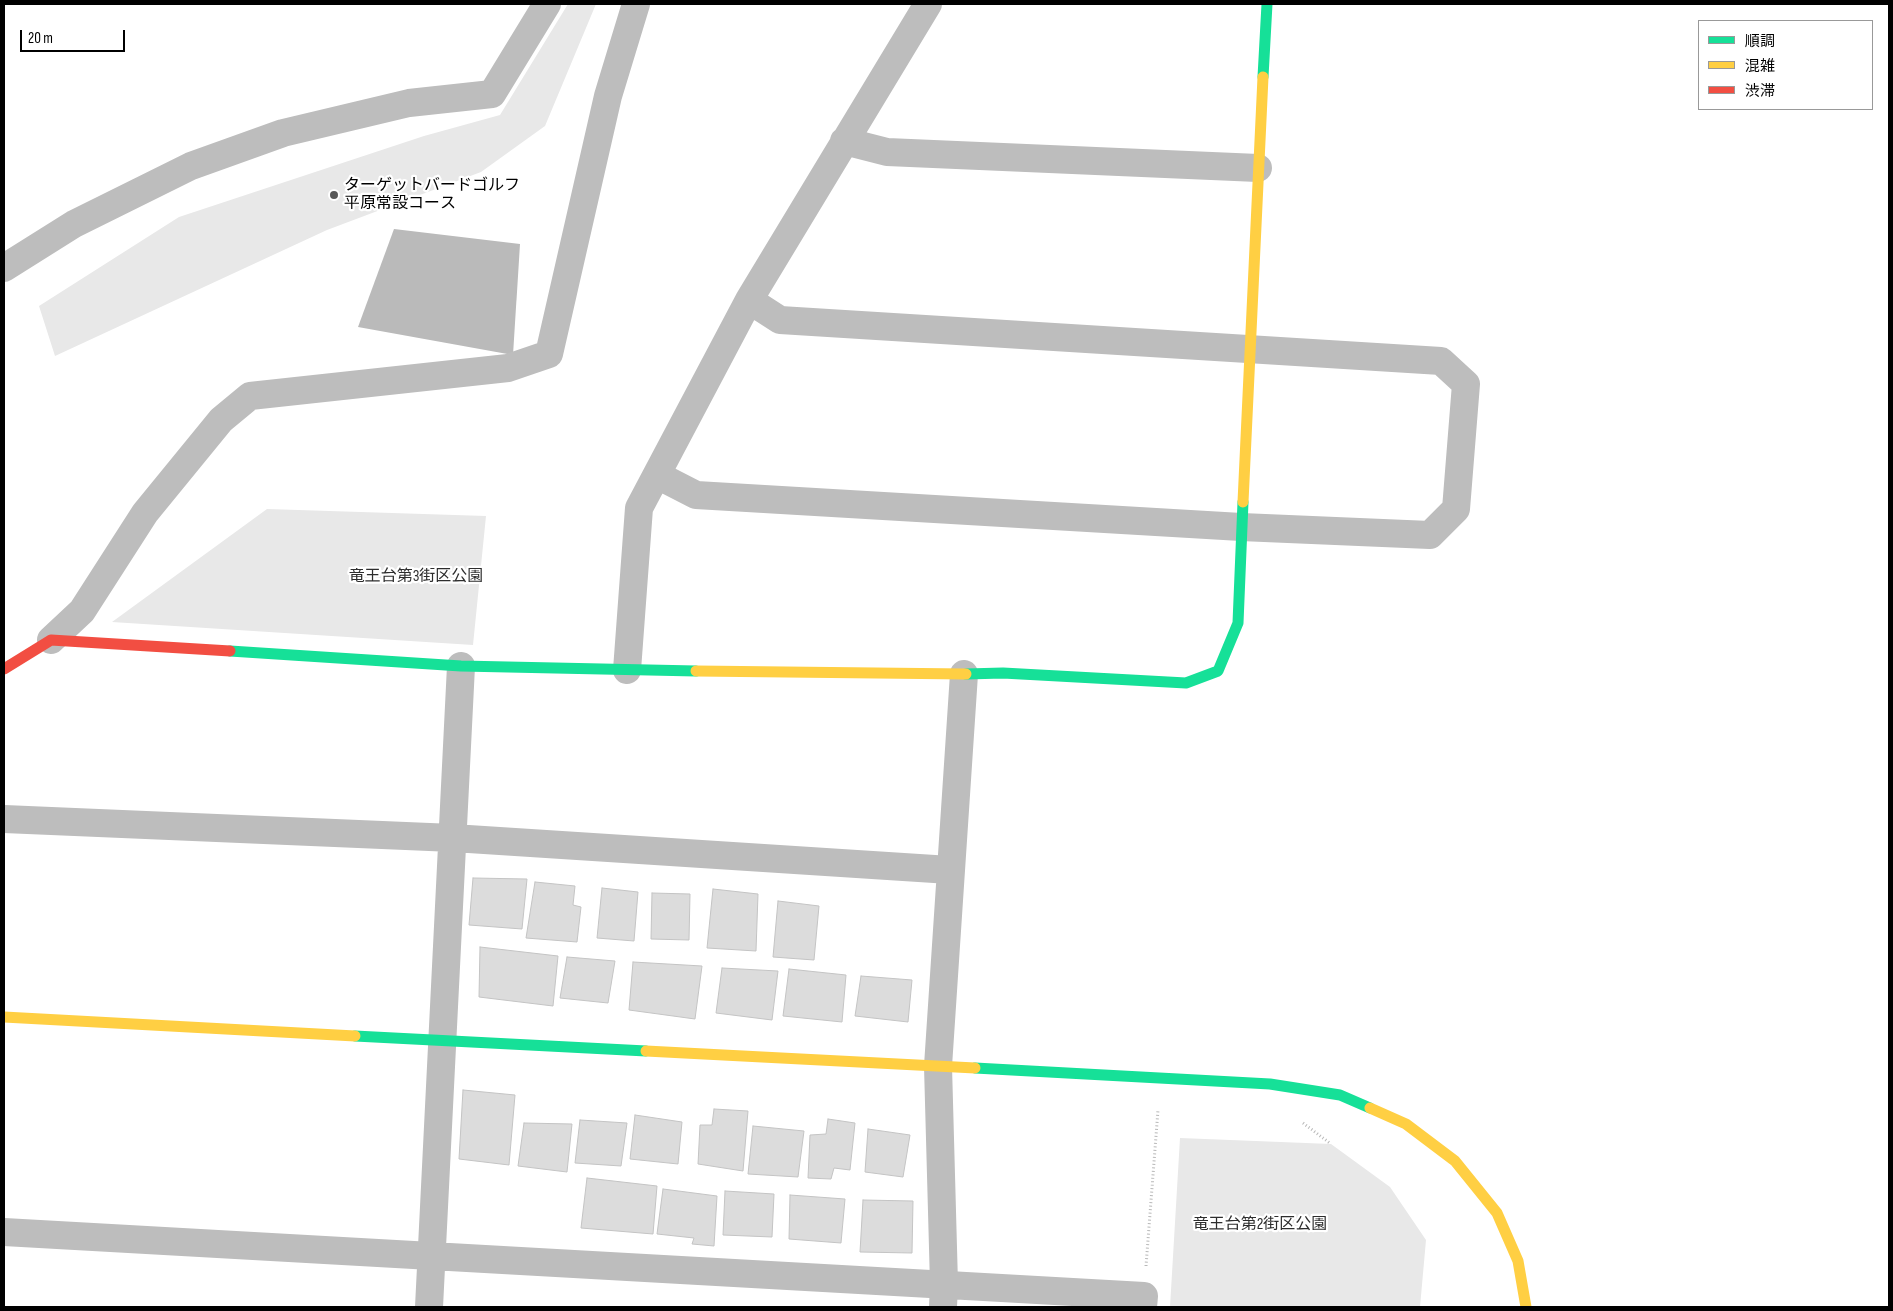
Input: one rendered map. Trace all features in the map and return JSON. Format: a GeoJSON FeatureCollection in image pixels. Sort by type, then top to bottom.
{"type":"FeatureCollection","features":[{"type":"Feature","properties":{"kind":"street"},"geometry":{"type":"LineString","coordinates":[[4,268],[74,224],[191,166],[274,136],[409,103],[492,94],[547,4]]}},
{"type":"Feature","properties":{"kind":"street"},"geometry":{"type":"LineString","coordinates":[[4,669],[51,640],[82,611],[151,506],[222,420],[250,396],[508,368],[550,354],[608,96],[636,4]]}},
{"type":"Feature","properties":{"kind":"street"},"geometry":{"type":"LineString","coordinates":[[627,670],[639,508],[749,300],[928,4]]}},
{"type":"Feature","properties":{"kind":"street"},"geometry":{"type":"LineString","coordinates":[[51,640],[461,666],[627,670],[1003,673],[1186,683],[1218,671],[1238,624],[1266,4]]}},
{"type":"Feature","properties":{"kind":"street"},"geometry":{"type":"LineString","coordinates":[[844,141],[887,152],[1258,168]]}},
{"type":"Feature","properties":{"kind":"street"},"geometry":{"type":"LineString","coordinates":[[657,475],[696,495],[1241,527],[1430,535],[1456,509],[1466,384],[1441,361],[780,320],[749,300]]}},
{"type":"Feature","properties":{"kind":"street"},"geometry":{"type":"LineString","coordinates":[[430,1307],[461,666]]}},
{"type":"Feature","properties":{"kind":"street"},"geometry":{"type":"LineString","coordinates":[[943,1296],[938,1066],[964,674]]}},
{"type":"Feature","properties":{"kind":"street"},"geometry":{"type":"LineString","coordinates":[[4,819],[453,838],[950,870]]}},
{"type":"Feature","properties":{"kind":"street"},"geometry":{"type":"LineString","coordinates":[[4,1017],[1270,1084],[1340,1095],[1406,1124],[1455,1161],[1497,1213],[1518,1261],[1526,1307]]}},
{"type":"Feature","properties":{"kind":"street"},"geometry":{"type":"LineString","coordinates":[[4,1232],[432,1256],[943,1296],[1144,1302]]}},
{"type":"Feature","properties":{"kind":"path"},"geometry":{"type":"LineString","coordinates":[[1144,1302],[1161,1078]]}},
{"type":"Feature","properties":{"kind":"green space","name":"ターゲットバードゴルフ 平原常設コース"},"geometry":{"type":"Polygon","coordinates":[[[568,4],[596,4],[545,126],[481,172],[327,230],[55,356],[39,306],[179,217],[424,136],[500,115],[568,4]]]}},
{"type":"Feature","properties":{"kind":"green space","name":"竜王台第3街区公園"},"geometry":{"type":"Polygon","coordinates":[[[267,509],[486,516],[473,645],[112,622],[267,509]]]}},
{"type":"Feature","properties":{"kind":"green space","name":"竜王台第2街区公園"},"geometry":{"type":"Polygon","coordinates":[[[1180,1138],[1331,1144],[1390,1187],[1426,1240],[1420,1307],[1170,1307],[1180,1138]]]}},
{"type":"Feature","properties":{"kind":"shaded area"},"geometry":{"type":"Polygon","coordinates":[[[394,229],[520,244],[513,355],[358,327],[394,229]]]}},
{"type":"Feature","properties":{"kind":"building"},"geometry":{"type":"Polygon","coordinates":[[[473,878],[527,879],[522,929],[469,925],[473,878]]]}},
{"type":"Feature","properties":{"kind":"building"},"geometry":{"type":"Polygon","coordinates":[[[535,882],[575,886],[573,905],[581,907],[577,942],[526,938],[535,882]]]}},
{"type":"Feature","properties":{"kind":"building"},"geometry":{"type":"Polygon","coordinates":[[[602,888],[638,892],[634,941],[597,938],[602,888]]]}},
{"type":"Feature","properties":{"kind":"building"},"geometry":{"type":"Polygon","coordinates":[[[713,889],[758,894],[756,951],[707,948],[713,889]]]}},
{"type":"Feature","properties":{"kind":"building"},"geometry":{"type":"Polygon","coordinates":[[[652,893],[690,894],[689,940],[651,939],[652,893]]]}},
{"type":"Feature","properties":{"kind":"building"},"geometry":{"type":"Polygon","coordinates":[[[778,901],[819,906],[814,960],[773,957],[778,901]]]}},
{"type":"Feature","properties":{"kind":"building"},"geometry":{"type":"Polygon","coordinates":[[[480,947],[558,956],[553,1006],[479,997],[480,947]]]}},
{"type":"Feature","properties":{"kind":"building"},"geometry":{"type":"Polygon","coordinates":[[[567,957],[615,961],[608,1003],[560,998],[567,957]]]}},
{"type":"Feature","properties":{"kind":"building"},"geometry":{"type":"Polygon","coordinates":[[[633,962],[702,966],[695,1019],[629,1010],[633,962]]]}},
{"type":"Feature","properties":{"kind":"building"},"geometry":{"type":"Polygon","coordinates":[[[722,968],[778,971],[772,1020],[716,1013],[722,968]]]}},
{"type":"Feature","properties":{"kind":"building"},"geometry":{"type":"Polygon","coordinates":[[[789,969],[846,975],[842,1022],[783,1016],[789,969]]]}},
{"type":"Feature","properties":{"kind":"building"},"geometry":{"type":"Polygon","coordinates":[[[861,976],[912,980],[908,1022],[855,1016],[861,976]]]}},
{"type":"Feature","properties":{"kind":"building"},"geometry":{"type":"Polygon","coordinates":[[[463,1090],[515,1095],[509,1165],[459,1159],[463,1090]]]}},
{"type":"Feature","properties":{"kind":"building"},"geometry":{"type":"Polygon","coordinates":[[[714,1109],[748,1111],[743,1171],[698,1164],[700,1125],[712,1125],[714,1109]]]}},
{"type":"Feature","properties":{"kind":"building"},"geometry":{"type":"Polygon","coordinates":[[[635,1115],[682,1122],[678,1164],[630,1159],[635,1115]]]}},
{"type":"Feature","properties":{"kind":"building"},"geometry":{"type":"Polygon","coordinates":[[[828,1119],[855,1123],[850,1170],[834,1168],[831,1179],[808,1178],[810,1135],[826,1134],[828,1119]]]}},
{"type":"Feature","properties":{"kind":"building"},"geometry":{"type":"Polygon","coordinates":[[[580,1120],[627,1123],[621,1166],[575,1163],[580,1120]]]}},
{"type":"Feature","properties":{"kind":"building"},"geometry":{"type":"Polygon","coordinates":[[[524,1123],[572,1124],[567,1172],[518,1166],[524,1123]]]}},
{"type":"Feature","properties":{"kind":"building"},"geometry":{"type":"Polygon","coordinates":[[[753,1126],[804,1131],[798,1177],[748,1174],[753,1126]]]}},
{"type":"Feature","properties":{"kind":"building"},"geometry":{"type":"Polygon","coordinates":[[[868,1129],[910,1135],[903,1177],[865,1172],[868,1129]]]}},
{"type":"Feature","properties":{"kind":"building"},"geometry":{"type":"Polygon","coordinates":[[[587,1178],[657,1186],[653,1234],[581,1228],[587,1178]]]}},
{"type":"Feature","properties":{"kind":"building"},"geometry":{"type":"Polygon","coordinates":[[[663,1189],[717,1196],[714,1246],[692,1244],[694,1238],[657,1234],[663,1189]]]}},
{"type":"Feature","properties":{"kind":"building"},"geometry":{"type":"Polygon","coordinates":[[[725,1191],[774,1194],[772,1237],[723,1235],[725,1191]]]}},
{"type":"Feature","properties":{"kind":"building"},"geometry":{"type":"Polygon","coordinates":[[[790,1195],[845,1199],[841,1243],[789,1239],[790,1195]]]}},
{"type":"Feature","properties":{"kind":"building"},"geometry":{"type":"Polygon","coordinates":[[[863,1200],[913,1201],[912,1253],[860,1252],[863,1200]]]}},
{"type":"Feature","properties":{"kind":"traffic: fast"},"geometry":{"type":"LineString","coordinates":[[1263,77],[1267,4]]}},
{"type":"Feature","properties":{"kind":"traffic: fast"},"geometry":{"type":"LineString","coordinates":[[966,674],[1003,673],[1186,683],[1218,671],[1238,623],[1243,502]]}},
{"type":"Feature","properties":{"kind":"traffic: fast"},"geometry":{"type":"LineString","coordinates":[[230,651],[461,666],[696,671]]}},
{"type":"Feature","properties":{"kind":"traffic: fast"},"geometry":{"type":"LineString","coordinates":[[355,1036],[646,1051]]}},
{"type":"Feature","properties":{"kind":"traffic: fast"},"geometry":{"type":"LineString","coordinates":[[975,1068],[1270,1084],[1340,1095],[1370,1108]]}},
{"type":"Feature","properties":{"kind":"traffic: slow"},"geometry":{"type":"LineString","coordinates":[[1243,502],[1263,77]]}},
{"type":"Feature","properties":{"kind":"traffic: slow"},"geometry":{"type":"LineString","coordinates":[[696,671],[966,674]]}},
{"type":"Feature","properties":{"kind":"traffic: slow"},"geometry":{"type":"LineString","coordinates":[[4,1017],[355,1036]]}},
{"type":"Feature","properties":{"kind":"traffic: slow"},"geometry":{"type":"LineString","coordinates":[[646,1051],[975,1068]]}},
{"type":"Feature","properties":{"kind":"traffic: slow"},"geometry":{"type":"LineString","coordinates":[[1370,1108],[1406,1124],[1455,1161],[1497,1213],[1518,1261],[1526,1307]]}},
{"type":"Feature","properties":{"kind":"traffic: jam"},"geometry":{"type":"LineString","coordinates":[[4,669],[51,640],[230,651]]}},
{"type":"Feature","properties":{"kind":"place","name":"ターゲットバードゴルフ 平原常設コース"},"geometry":{"type":"Point","coordinates":[334,195]}}]}
